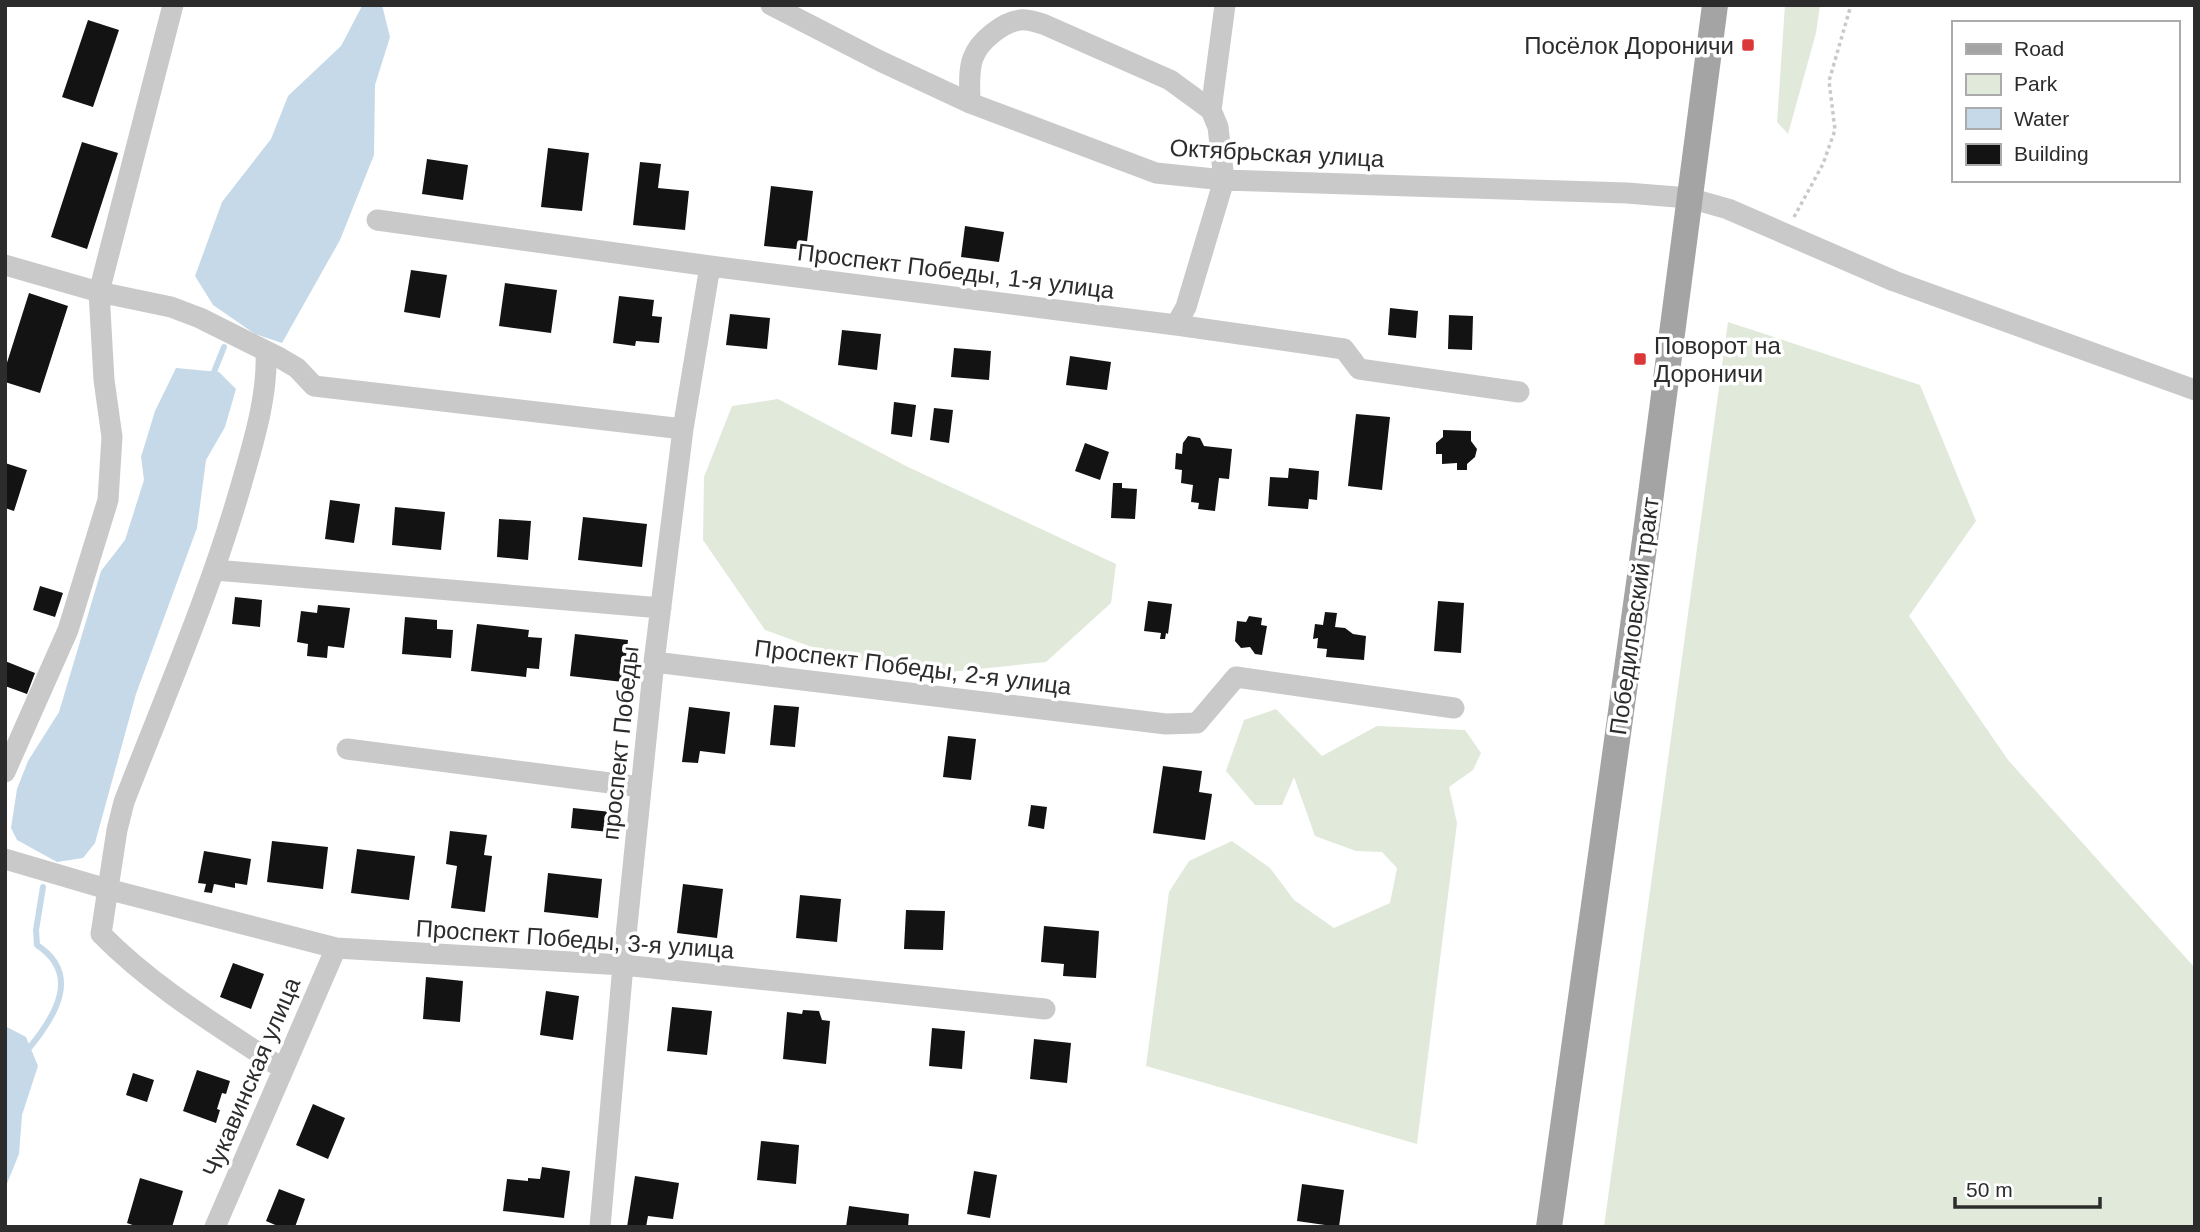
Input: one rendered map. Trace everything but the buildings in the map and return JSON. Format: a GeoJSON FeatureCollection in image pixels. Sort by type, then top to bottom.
{"type":"FeatureCollection","features":[{"type":"Feature","properties":{"kind":"main road","name":"Победиловский тракт"},"geometry":{"type":"LineString","coordinates":[[1549,1227],[1648,516],[1715,5]]}},
{"type":"Feature","properties":{"kind":"street"},"geometry":{"type":"LineString","coordinates":[[5,772],[68,630],[108,500],[112,437],[104,380],[99,292],[173,5]]}},
{"type":"Feature","properties":{"kind":"street","name":"Октябрьская улица"},"geometry":{"type":"LineString","coordinates":[[771,5],[880,61],[971,103],[1156,173],[1224,180],[1627,193],[1689,198],[1728,209],[1894,281],[2195,390]]}},
{"type":"Feature","properties":{"kind":"street"},"geometry":{"type":"LineString","coordinates":[[1176,325],[1186,307],[1224,180],[1218,127],[1211,110],[1225,5]]}},
{"type":"Feature","properties":{"kind":"street"},"geometry":{"type":"LineString","coordinates":[[971,103],[970,74],[972,59],[977,50],[995,32],[1022,20],[1043,24],[1170,80],[1211,110]]}},
{"type":"Feature","properties":{"kind":"street","name":"Проспект Победы, 1-я улица"},"geometry":{"type":"LineString","coordinates":[[377,220],[1344,349],[1359,369],[1519,392]]}},
{"type":"Feature","properties":{"kind":"street"},"geometry":{"type":"LineString","coordinates":[[5,265],[99,292],[171,307],[200,318],[297,368],[314,386],[683,429]]}},
{"type":"Feature","properties":{"kind":"street","name":"проспект Победы"},"geometry":{"type":"LineString","coordinates":[[600,1227],[654,662],[683,429],[710,266]]}},
{"type":"Feature","properties":{"kind":"street"},"geometry":{"type":"LineString","coordinates":[[266,351],[263,394],[253,444],[215,570],[124,802],[101,934],[128,961],[162,988],[283,1069]]}},
{"type":"Feature","properties":{"kind":"street"},"geometry":{"type":"LineString","coordinates":[[215,570],[661,608]]}},
{"type":"Feature","properties":{"kind":"street","name":"Проспект Победы, 2-я улица"},"geometry":{"type":"LineString","coordinates":[[654,662],[1166,724],[1197,723],[1236,677],[1454,708]]}},
{"type":"Feature","properties":{"kind":"street"},"geometry":{"type":"LineString","coordinates":[[347,749],[641,787]]}},
{"type":"Feature","properties":{"kind":"street","name":"Проспект Победы, 3-я улица"},"geometry":{"type":"LineString","coordinates":[[5,859],[107,889],[335,948],[623,965],[1045,1009]]}},
{"type":"Feature","properties":{"kind":"street","name":"Чукавинская улица"},"geometry":{"type":"LineString","coordinates":[[215,1227],[335,948]]}},
{"type":"Feature","properties":{"kind":"path"},"geometry":{"type":"LineString","coordinates":[[1785,235],[1823,164],[1835,130],[1829,81],[1852,5]]}},
{"type":"Feature","properties":{"kind":"green space"},"geometry":{"type":"Polygon","coordinates":[[[1785,5],[1820,5],[1816,33],[1788,134],[1777,122],[1785,5]]]}},
{"type":"Feature","properties":{"kind":"green space"},"geometry":{"type":"Polygon","coordinates":[[[1728,322],[1920,385],[1976,521],[1909,616],[2008,760],[2195,968],[2195,1227],[1604,1227],[1728,322]]]}},
{"type":"Feature","properties":{"kind":"green space"},"geometry":{"type":"Polygon","coordinates":[[[778,399],[908,467],[1116,564],[1111,603],[1046,662],[940,673],[842,658],[765,630],[703,540],[704,477],[732,406],[778,399]]]}},
{"type":"Feature","properties":{"kind":"green space"},"geometry":{"type":"Polygon","coordinates":[[[1276,709],[1322,756],[1377,726],[1465,730],[1481,753],[1473,770],[1449,787],[1457,823],[1417,1144],[1146,1066],[1169,892],[1189,861],[1232,841],[1270,868],[1294,900],[1334,928],[1390,903],[1397,868],[1382,852],[1356,851],[1315,836],[1294,777],[1282,805],[1255,805],[1226,771],[1244,720],[1276,709]]]}},
{"type":"Feature","properties":{"kind":"water"},"geometry":{"type":"Polygon","coordinates":[[[382,5],[390,37],[375,85],[374,155],[340,240],[282,343],[255,334],[213,305],[195,276],[222,202],[271,139],[288,96],[341,46],[362,6],[382,5]]]}},
{"type":"Feature","properties":{"kind":"water"},"geometry":{"type":"Polygon","coordinates":[[[176,368],[219,372],[236,389],[225,427],[206,460],[197,528],[136,694],[95,843],[83,858],[57,862],[17,840],[11,828],[17,789],[28,761],[59,712],[101,571],[125,540],[144,480],[141,457],[155,411],[176,368]]]}},
{"type":"Feature","properties":{"kind":"water"},"geometry":{"type":"Polygon","coordinates":[[[5,1026],[26,1037],[38,1066],[22,1115],[19,1154],[6,1186],[5,1198],[5,1026]]]}},
{"type":"Feature","properties":{"kind":"waterway"},"geometry":{"type":"LineString","coordinates":[[214,372],[224,347]]}},
{"type":"Feature","properties":{"kind":"waterway"},"geometry":{"type":"LineString","coordinates":[[30,1047],[48,1022],[60,995],[58,969],[50,956],[37,945],[36,930],[43,887]]}},
{"type":"Feature","properties":{"kind":"place","name":"Посёлок Дороничи"},"geometry":{"type":"Point","coordinates":[1748,45]}},
{"type":"Feature","properties":{"kind":"place","name":"Поворот на Дороничи"},"geometry":{"type":"Point","coordinates":[1640,359]}}]}
